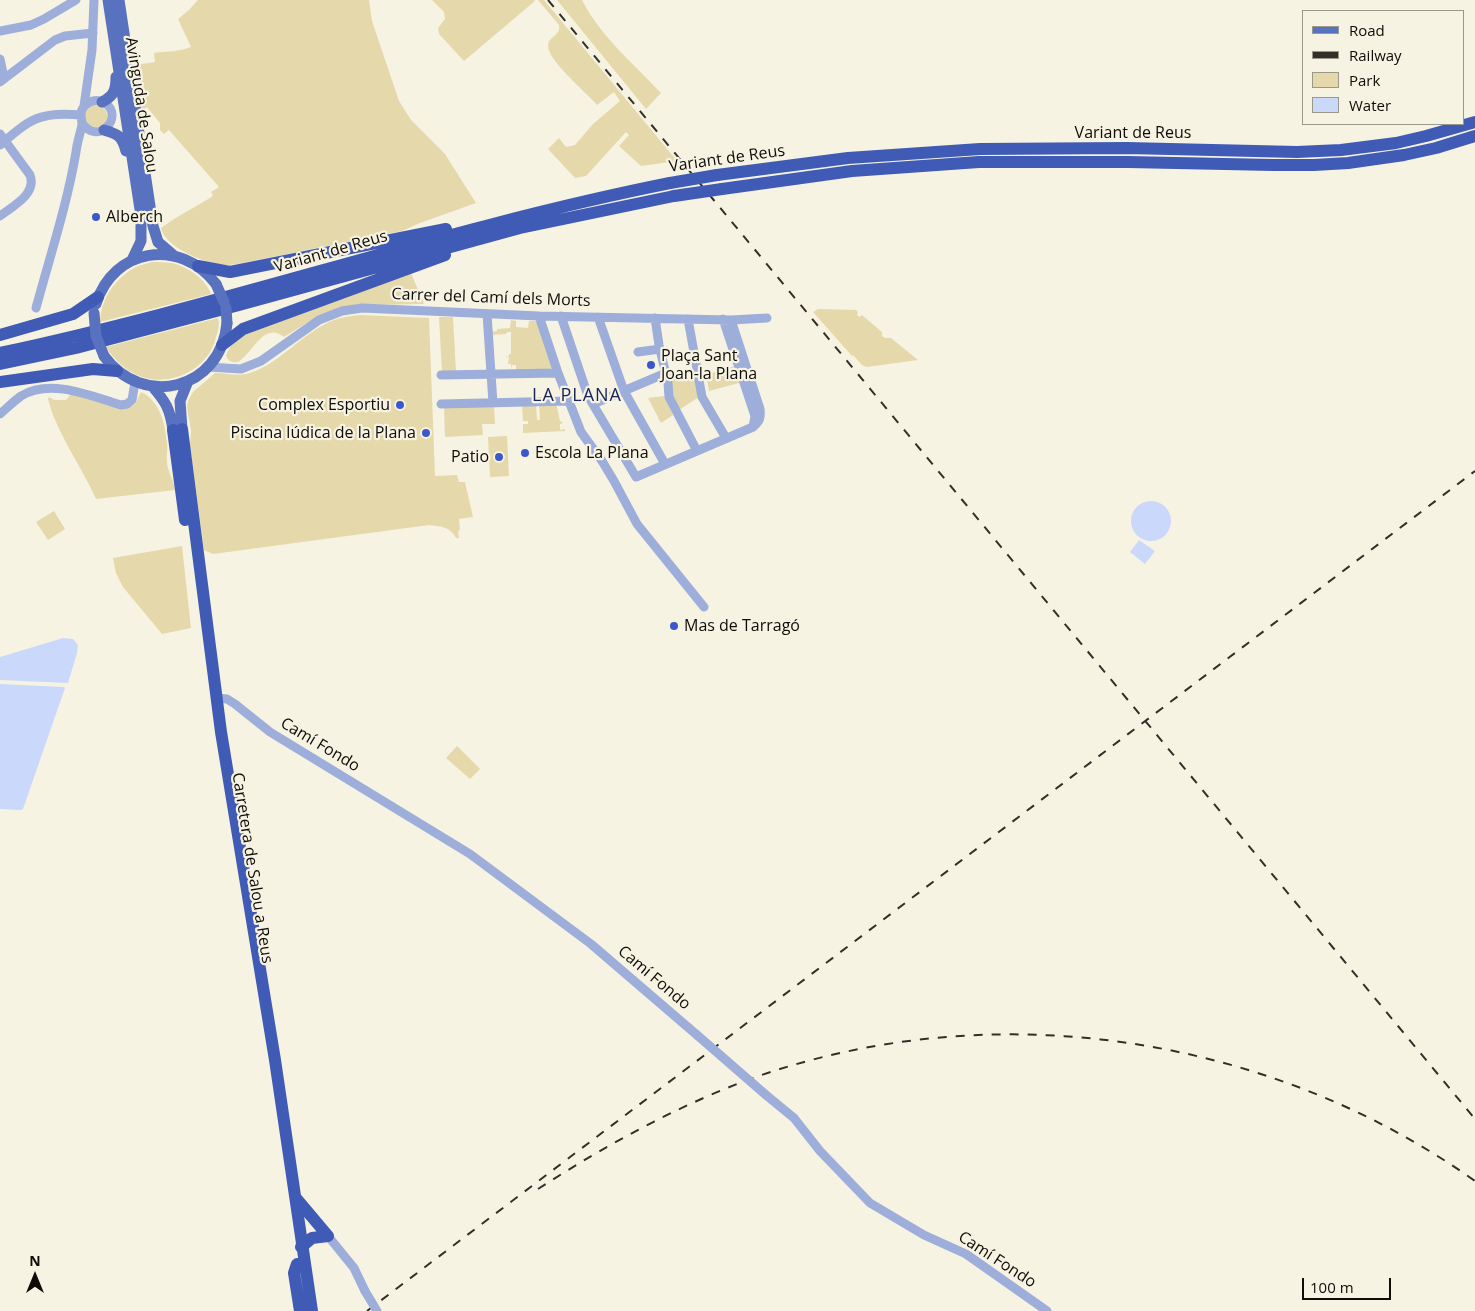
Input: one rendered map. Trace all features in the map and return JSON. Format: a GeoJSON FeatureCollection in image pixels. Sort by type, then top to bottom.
{"type":"FeatureCollection","features":[{"type":"Feature","properties":{"kind":"highway"},"geometry":{"type":"LineString","coordinates":[[1396,143],[1445,125]]}},
{"type":"Feature","properties":{"kind":"highway","name":"Variant de Reus"},"geometry":{"type":"LineString","coordinates":[[0,364],[96,343],[238,305],[606,196],[717,175],[848,158],[980,149],[1127,148],[1304,152],[1342,150],[1396,143],[1465,125]]}},
{"type":"Feature","properties":{"kind":"highway","name":"Variant de Reus"},"geometry":{"type":"LineString","coordinates":[[0,353],[74,337],[518,223],[674,196],[852,171],[979,162],[1314,165],[1370,161],[1436,148],[1475,136]]}},
{"type":"Feature","properties":{"kind":"highway"},"geometry":{"type":"LineString","coordinates":[[1370,161],[1415,156],[1475,143]]}},
{"type":"Feature","properties":{"kind":"highway"},"geometry":{"type":"LineString","coordinates":[[198,266],[230,272],[504,216],[518,223],[513,234],[486,241],[243,329],[220,349]]}},
{"type":"Feature","properties":{"kind":"highway"},"geometry":{"type":"LineString","coordinates":[[0,335],[73,314],[98,297]]}},
{"type":"Feature","properties":{"kind":"highway"},"geometry":{"type":"LineString","coordinates":[[0,382],[93,368],[117,371]]}},
{"type":"Feature","properties":{"kind":"highway"},"geometry":{"type":"LineString","coordinates":[[178,430],[221,732],[275,1060],[301,1247],[312,1311]]}},
{"type":"Feature","properties":{"kind":"highway","name":"Carretera de Salou a Reus"},"geometry":{"type":"LineString","coordinates":[[178,430],[213,734],[267,1061],[304,1311]]}},
{"type":"Feature","properties":{"kind":"highway"},"geometry":{"type":"LineString","coordinates":[[295,1197],[328,1236]]}},
{"type":"Feature","properties":{"kind":"highway"},"geometry":{"type":"LineString","coordinates":[[301,1247],[312,1238],[328,1236]]}},
{"type":"Feature","properties":{"kind":"highway"},"geometry":{"type":"LineString","coordinates":[[297,1264],[294,1273],[300,1311]]}},
{"type":"Feature","properties":{"kind":"main road","name":"Avinguda de Salou"},"geometry":{"type":"LineString","coordinates":[[108,0],[135,178],[146,214]]}},
{"type":"Feature","properties":{"kind":"main road","name":"Avinguda de Salou"},"geometry":{"type":"LineString","coordinates":[[119,0],[146,214]]}},
{"type":"Feature","properties":{"kind":"main road"},"geometry":{"type":"LineString","coordinates":[[99,101],[109,98],[115,92],[116,53]]}},
{"type":"Feature","properties":{"kind":"main road"},"geometry":{"type":"LineString","coordinates":[[104,130],[122,138],[135,178]]}},
{"type":"Feature","properties":{"kind":"main road"},"geometry":{"type":"LineString","coordinates":[[146,214],[158,242],[173,255]]}},
{"type":"Feature","properties":{"kind":"main road"},"geometry":{"type":"LineString","coordinates":[[132,260],[141,241],[146,214]]}},
{"type":"Feature","properties":{"kind":"main road"},"geometry":{"type":"LineString","coordinates":[[152,255],[173,255],[186,259],[198,266],[216,284],[224,302],[227,323],[220,349],[208,367],[188,381],[171,386],[152,386],[136,382],[117,371],[104,356],[96,336],[94,314],[103,286],[124,265],[132,260],[152,255]]}},
{"type":"Feature","properties":{"kind":"main road"},"geometry":{"type":"LineString","coordinates":[[178,430],[180,401],[188,381]]}},
{"type":"Feature","properties":{"kind":"main road"},"geometry":{"type":"LineString","coordinates":[[152,386],[161,396],[178,430]]}},
{"type":"Feature","properties":{"kind":"street"},"geometry":{"type":"LineString","coordinates":[[0,31],[31,25],[76,0]]}},
{"type":"Feature","properties":{"kind":"street"},"geometry":{"type":"LineString","coordinates":[[87,86],[90,97],[110,109],[112,116],[110,124],[104,130],[98,132],[93,131],[84,118],[87,86],[93,33],[94,0]]}},
{"type":"Feature","properties":{"kind":"street"},"geometry":{"type":"LineString","coordinates":[[2,80],[55,40],[65,36],[93,33]]}},
{"type":"Feature","properties":{"kind":"street"},"geometry":{"type":"LineString","coordinates":[[0,59],[2,80]]}},
{"type":"Feature","properties":{"kind":"street"},"geometry":{"type":"LineString","coordinates":[[36,308],[68,189],[77,140],[84,118],[92,102],[99,101]]}},
{"type":"Feature","properties":{"kind":"street"},"geometry":{"type":"LineString","coordinates":[[0,216],[29,192],[32,185],[30,174],[2,140],[29,122],[50,114],[64,113],[84,118]]}},
{"type":"Feature","properties":{"kind":"street","name":"Carrer del Camí dels Morts"},"geometry":{"type":"LineString","coordinates":[[208,367],[241,369],[261,361],[319,320],[342,312],[362,308],[539,316],[688,319],[767,318]]}},
{"type":"Feature","properties":{"kind":"street"},"geometry":{"type":"LineString","coordinates":[[487,314],[493,402]]}},
{"type":"Feature","properties":{"kind":"street"},"geometry":{"type":"LineString","coordinates":[[539,316],[568,401],[581,432],[602,461],[637,524],[704,606]]}},
{"type":"Feature","properties":{"kind":"street"},"geometry":{"type":"LineString","coordinates":[[562,316],[588,396],[636,477],[753,427],[758,416],[727,319]]}},
{"type":"Feature","properties":{"kind":"street"},"geometry":{"type":"LineString","coordinates":[[598,317],[624,391],[665,464]]}},
{"type":"Feature","properties":{"kind":"street"},"geometry":{"type":"LineString","coordinates":[[655,318],[670,397],[697,451]]}},
{"type":"Feature","properties":{"kind":"street"},"geometry":{"type":"LineString","coordinates":[[688,319],[702,397],[726,438]]}},
{"type":"Feature","properties":{"kind":"street"},"geometry":{"type":"LineString","coordinates":[[220,349],[230,368]]}},
{"type":"Feature","properties":{"kind":"street"},"geometry":{"type":"LineString","coordinates":[[638,352],[660,349]]}},
{"type":"Feature","properties":{"kind":"street"},"geometry":{"type":"LineString","coordinates":[[441,375],[558,373]]}},
{"type":"Feature","properties":{"kind":"street"},"geometry":{"type":"LineString","coordinates":[[593,404],[666,373]]}},
{"type":"Feature","properties":{"kind":"street"},"geometry":{"type":"LineString","coordinates":[[0,414],[21,397],[30,392],[43,390],[69,390],[121,405],[127,404],[132,400],[136,382]]}},
{"type":"Feature","properties":{"kind":"street"},"geometry":{"type":"LineString","coordinates":[[441,404],[568,401]]}},
{"type":"Feature","properties":{"kind":"street","name":"Camí Fondo"},"geometry":{"type":"LineString","coordinates":[[217,698],[227,699],[270,732],[470,854],[590,944],[794,1118],[820,1150],[870,1203],[924,1235],[966,1254],[1047,1311]]}},
{"type":"Feature","properties":{"kind":"street"},"geometry":{"type":"LineString","coordinates":[[328,1236],[354,1268],[377,1311]]}},
{"type":"Feature","properties":{"kind":"green space"},"geometry":{"type":"Polygon","coordinates":[[[198,0],[369,0],[372,21],[399,101],[411,120],[445,154],[476,203],[402,231],[227,265],[199,259],[170,242],[161,228],[210,198],[213,195],[211,192],[219,187],[169,130],[164,134],[160,130],[160,123],[147,107],[140,113],[135,65],[155,62],[154,53],[177,51],[191,47],[178,19],[198,0]]]}},
{"type":"Feature","properties":{"kind":"green space"},"geometry":{"type":"Polygon","coordinates":[[[432,0],[535,1],[464,61],[439,34],[438,28],[445,19],[444,12],[432,0]]]}},
{"type":"Feature","properties":{"kind":"green space"},"geometry":{"type":"Polygon","coordinates":[[[538,0],[544,0],[677,161],[641,166],[619,146],[629,135],[626,132],[586,176],[575,178],[548,149],[559,138],[566,147],[575,145],[593,124],[620,101],[614,92],[597,105],[560,67],[549,51],[548,45],[550,40],[557,34],[559,25],[538,0]]]}},
{"type":"Feature","properties":{"kind":"green space"},"geometry":{"type":"Polygon","coordinates":[[[557,0],[582,0],[608,38],[661,93],[646,109],[557,0]]]}},
{"type":"Feature","properties":{"kind":"green space"},"geometry":{"type":"Polygon","coordinates":[[[96,105],[104,108],[107,116],[104,124],[96,127],[88,124],[85,116],[88,108],[96,105]]]}},
{"type":"Feature","properties":{"kind":"green space"},"geometry":{"type":"Polygon","coordinates":[[[152,262],[172,263],[184,267],[205,283],[211,294],[100,322],[106,298],[120,278],[140,265],[152,262]]]}},
{"type":"Feature","properties":{"kind":"green space"},"geometry":{"type":"Polygon","coordinates":[[[411,273],[424,304],[361,305],[313,319],[284,337],[277,333],[270,333],[259,340],[238,362],[227,359],[226,355],[230,347],[242,336],[411,273]]]}},
{"type":"Feature","properties":{"kind":"green space"},"geometry":{"type":"Polygon","coordinates":[[[818,309],[856,310],[858,312],[857,315],[860,317],[862,315],[882,332],[882,336],[891,338],[918,360],[867,367],[862,365],[813,312],[818,309]]]}},
{"type":"Feature","properties":{"kind":"green space"},"geometry":{"type":"Polygon","coordinates":[[[360,315],[429,318],[435,476],[457,475],[459,482],[465,482],[473,517],[459,519],[459,538],[456,538],[451,531],[445,528],[429,525],[213,554],[204,550],[190,445],[191,431],[187,407],[193,392],[215,373],[242,375],[258,370],[280,357],[322,325],[340,318],[360,315]]]}},
{"type":"Feature","properties":{"kind":"green space"},"geometry":{"type":"Polygon","coordinates":[[[439,317],[453,317],[456,372],[442,372],[439,317]]]}},
{"type":"Feature","properties":{"kind":"green space"},"geometry":{"type":"Polygon","coordinates":[[[218,318],[219,323],[215,342],[206,358],[195,368],[171,379],[158,380],[135,374],[124,367],[106,347],[218,318]]]}},
{"type":"Feature","properties":{"kind":"green space"},"geometry":{"type":"Polygon","coordinates":[[[511,320],[516,321],[516,327],[528,328],[529,321],[539,321],[554,369],[516,370],[516,365],[512,365],[512,370],[511,364],[508,364],[509,357],[505,356],[511,354],[511,332],[491,335],[491,332],[497,331],[497,329],[510,328],[511,320]]]}},
{"type":"Feature","properties":{"kind":"green space"},"geometry":{"type":"Polygon","coordinates":[[[735,366],[739,383],[709,391],[706,375],[735,366]]]}},
{"type":"Feature","properties":{"kind":"green space"},"geometry":{"type":"Polygon","coordinates":[[[683,372],[684,380],[696,379],[699,397],[679,410],[673,399],[670,373],[683,372]]]}},
{"type":"Feature","properties":{"kind":"green space"},"geometry":{"type":"Polygon","coordinates":[[[141,392],[153,401],[163,420],[167,443],[168,467],[175,490],[96,499],[63,437],[48,399],[49,397],[54,400],[66,400],[71,394],[130,407],[135,404],[141,392]]]}},
{"type":"Feature","properties":{"kind":"green space"},"geometry":{"type":"Polygon","coordinates":[[[664,396],[673,415],[661,423],[648,398],[664,396]]]}},
{"type":"Feature","properties":{"kind":"green space"},"geometry":{"type":"Polygon","coordinates":[[[556,403],[560,421],[563,423],[560,424],[560,430],[565,429],[565,431],[523,433],[523,424],[528,424],[528,421],[523,421],[522,404],[536,404],[537,420],[540,420],[539,404],[556,403]]]}},
{"type":"Feature","properties":{"kind":"green space"},"geometry":{"type":"Polygon","coordinates":[[[494,405],[495,424],[482,424],[483,435],[445,437],[444,406],[494,405]]]}},
{"type":"Feature","properties":{"kind":"green space","name":"Patio"},"geometry":{"type":"Polygon","coordinates":[[[507,436],[509,476],[490,477],[488,437],[507,436]]]}},
{"type":"Feature","properties":{"kind":"green space"},"geometry":{"type":"Polygon","coordinates":[[[54,511],[65,529],[48,540],[36,522],[54,511]]]}},
{"type":"Feature","properties":{"kind":"green space"},"geometry":{"type":"Polygon","coordinates":[[[182,546],[191,628],[162,634],[123,587],[116,573],[113,558],[182,546]]]}},
{"type":"Feature","properties":{"kind":"green space"},"geometry":{"type":"Polygon","coordinates":[[[457,746],[480,769],[470,779],[446,758],[457,746]]]}},
{"type":"Feature","properties":{"kind":"water"},"geometry":{"type":"Polygon","coordinates":[[[1147,501],[1155,501],[1162,504],[1168,510],[1171,521],[1168,532],[1162,538],[1155,541],[1147,541],[1140,538],[1134,532],[1131,525],[1131,517],[1134,510],[1140,504],[1147,501]]]}},
{"type":"Feature","properties":{"kind":"water"},"geometry":{"type":"Polygon","coordinates":[[[1139,540],[1155,551],[1145,564],[1130,552],[1139,540]]]}},
{"type":"Feature","properties":{"kind":"water"},"geometry":{"type":"Polygon","coordinates":[[[63,638],[73,639],[78,645],[68,683],[0,680],[0,657],[63,638]]]}},
{"type":"Feature","properties":{"kind":"water"},"geometry":{"type":"Polygon","coordinates":[[[0,684],[65,688],[23,809],[21,810],[0,809],[0,684]]]}},
{"type":"Feature","properties":{"kind":"railway"},"geometry":{"type":"LineString","coordinates":[[548,0],[1475,1119]]}},
{"type":"Feature","properties":{"kind":"railway"},"geometry":{"type":"LineString","coordinates":[[367,1311],[1475,471]]}},
{"type":"Feature","properties":{"kind":"railway"},"geometry":{"type":"LineString","coordinates":[[538,1189],[587,1158],[637,1130],[742,1082],[834,1054],[929,1039],[1025,1034],[1120,1042],[1215,1060],[1306,1090],[1393,1130],[1475,1181]]}},
{"type":"Feature","properties":{"kind":"place","name":"Alberch"},"geometry":{"type":"Point","coordinates":[96,217]}},
{"type":"Feature","properties":{"kind":"place","name":"Plaça Sant Joan-la Plana"},"geometry":{"type":"Point","coordinates":[651,365]}},
{"type":"Feature","properties":{"kind":"place","name":"Complex Esportiu"},"geometry":{"type":"Point","coordinates":[400,405]}},
{"type":"Feature","properties":{"kind":"place","name":"Piscina lúdica de la Plana"},"geometry":{"type":"Point","coordinates":[426,433]}},
{"type":"Feature","properties":{"kind":"place","name":"Escola La Plana"},"geometry":{"type":"Point","coordinates":[525,453]}},
{"type":"Feature","properties":{"kind":"place","name":"Patio"},"geometry":{"type":"Point","coordinates":[499,457]}},
{"type":"Feature","properties":{"kind":"place","name":"Mas de Tarragó"},"geometry":{"type":"Point","coordinates":[674,626]}},
{"type":"Feature","properties":{"kind":"district","name":"LA PLANA"},"geometry":{"type":"Point","coordinates":[577,396]}}]}
